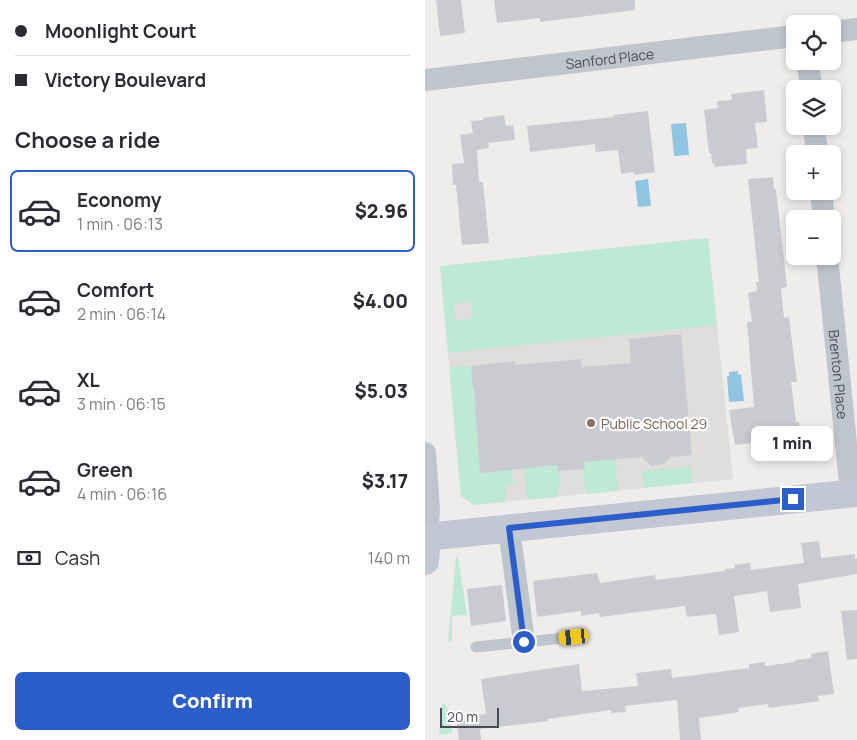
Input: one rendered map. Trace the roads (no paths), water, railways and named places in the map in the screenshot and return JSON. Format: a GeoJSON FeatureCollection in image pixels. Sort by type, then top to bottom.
{"type":"FeatureCollection","features":[{"type":"Feature","properties":{"kind":"main road"},"geometry":{"type":"LineString","coordinates":[[426,545],[509,528],[854,493]]}},
{"type":"Feature","properties":{"kind":"street"},"geometry":{"type":"LineString","coordinates":[[841,31],[857,29]]}},
{"type":"Feature","properties":{"kind":"street","name":"Sanford Place"},"geometry":{"type":"LineString","coordinates":[[425,80],[786,37]]}},
{"type":"Feature","properties":{"kind":"street","name":"Brenton Place"},"geometry":{"type":"LineString","coordinates":[[828,265],[854,493]]}},
{"type":"Feature","properties":{"kind":"street"},"geometry":{"type":"LineString","coordinates":[[425,453],[429,510],[426,545]]}},
{"type":"Feature","properties":{"kind":"street"},"geometry":{"type":"LineString","coordinates":[[509,528],[524,642]]}},
{"type":"Feature","properties":{"kind":"lane"},"geometry":{"type":"LineString","coordinates":[[476,648],[574,637]]}},
{"type":"Feature","properties":{"kind":"water"},"geometry":{"type":"Polygon","coordinates":[[[686,123],[689,155],[674,156],[671,124],[686,123]]]}},
{"type":"Feature","properties":{"kind":"water"},"geometry":{"type":"Polygon","coordinates":[[[648,179],[651,206],[638,207],[635,181],[648,179]]]}},
{"type":"Feature","properties":{"kind":"water"},"geometry":{"type":"Polygon","coordinates":[[[738,371],[738,375],[741,374],[744,401],[729,402],[727,376],[729,376],[729,372],[738,371]]]}},
{"type":"Feature","properties":{"kind":"place","name":"Public School 29"},"geometry":{"type":"Point","coordinates":[591,423]}}]}
